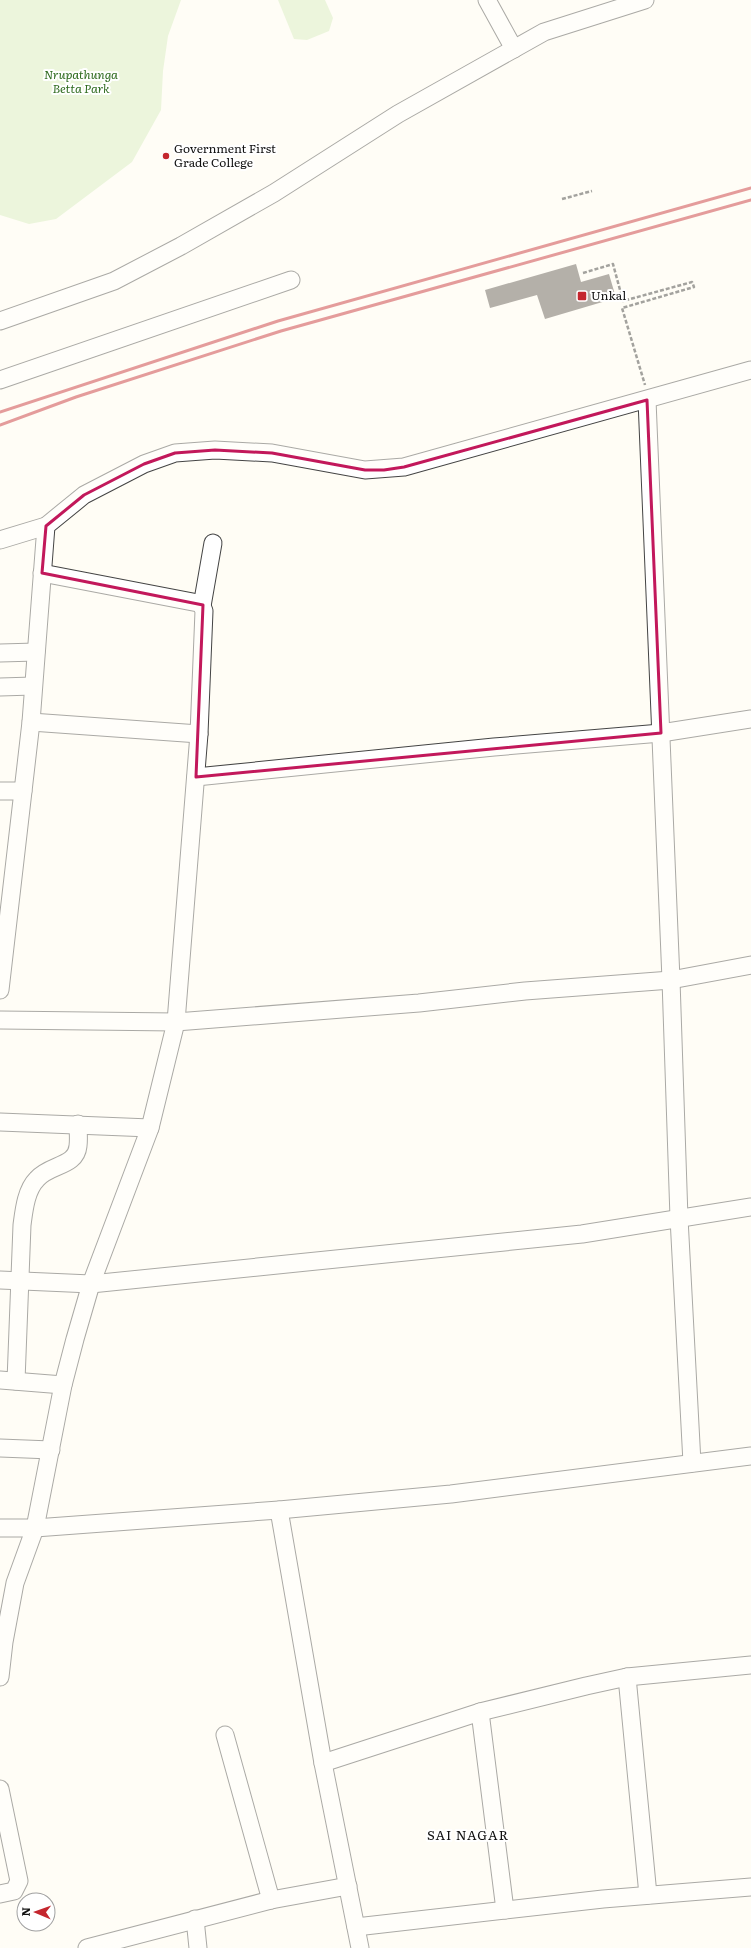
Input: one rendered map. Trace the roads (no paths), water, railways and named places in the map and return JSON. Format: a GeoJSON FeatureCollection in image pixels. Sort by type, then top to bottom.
{"type":"FeatureCollection","features":[{"type":"Feature","properties":{"kind":"street"},"geometry":{"type":"LineString","coordinates":[[487,0],[514,49]]}},
{"type":"Feature","properties":{"kind":"street"},"geometry":{"type":"LineString","coordinates":[[0,321],[114,281],[181,246],[274,193],[398,114],[544,32],[645,0]]}},
{"type":"Feature","properties":{"kind":"street"},"geometry":{"type":"LineString","coordinates":[[0,380],[291,280]]}},
{"type":"Feature","properties":{"kind":"street"},"geometry":{"type":"LineString","coordinates":[[0,540],[46,526],[84,495],[144,464],[176,453],[215,450],[272,453],[365,470],[384,470],[404,467],[751,370]]}},
{"type":"Feature","properties":{"kind":"street"},"geometry":{"type":"LineString","coordinates":[[648,400],[672,980],[678,1218],[692,1463]]}},
{"type":"Feature","properties":{"kind":"street"},"geometry":{"type":"LineString","coordinates":[[0,990],[1,959],[31,722],[46,526]]}},
{"type":"Feature","properties":{"kind":"street"},"geometry":{"type":"LineString","coordinates":[[0,1677],[4,1642],[15,1583],[35,1528],[64,1385],[92,1284],[150,1128],[176,1022],[200,734],[204,611],[202,606],[213,543]]}},
{"type":"Feature","properties":{"kind":"street"},"geometry":{"type":"LineString","coordinates":[[42,574],[198,603],[202,606]]}},
{"type":"Feature","properties":{"kind":"street"},"geometry":{"type":"LineString","coordinates":[[0,653],[36,652]]}},
{"type":"Feature","properties":{"kind":"street"},"geometry":{"type":"LineString","coordinates":[[0,687],[33,686]]}},
{"type":"Feature","properties":{"kind":"street"},"geometry":{"type":"LineString","coordinates":[[196,777],[494,747],[661,733],[751,719]]}},
{"type":"Feature","properties":{"kind":"street"},"geometry":{"type":"LineString","coordinates":[[31,722],[200,734]]}},
{"type":"Feature","properties":{"kind":"street"},"geometry":{"type":"LineString","coordinates":[[0,791],[23,791]]}},
{"type":"Feature","properties":{"kind":"street"},"geometry":{"type":"LineString","coordinates":[[0,1020],[176,1022],[419,1003],[525,991],[672,980],[751,965]]}},
{"type":"Feature","properties":{"kind":"street"},"geometry":{"type":"LineString","coordinates":[[0,1122],[150,1128]]}},
{"type":"Feature","properties":{"kind":"street"},"geometry":{"type":"LineString","coordinates":[[64,1385],[8,1380],[19,1281],[22,1225],[31,1188],[36,1180],[46,1170],[65,1164],[75,1157],[78,1147],[78,1124]]}},
{"type":"Feature","properties":{"kind":"street"},"geometry":{"type":"LineString","coordinates":[[0,1280],[92,1284],[582,1234],[751,1207]]}},
{"type":"Feature","properties":{"kind":"street"},"geometry":{"type":"LineString","coordinates":[[0,1448],[51,1450]]}},
{"type":"Feature","properties":{"kind":"street"},"geometry":{"type":"LineString","coordinates":[[0,1528],[35,1528],[279,1510],[452,1494],[751,1456]]}},
{"type":"Feature","properties":{"kind":"street"},"geometry":{"type":"LineString","coordinates":[[279,1510],[323,1763],[360,1948]]}},
{"type":"Feature","properties":{"kind":"street"},"geometry":{"type":"LineString","coordinates":[[323,1763],[480,1712],[627,1678],[751,1665]]}},
{"type":"Feature","properties":{"kind":"street"},"geometry":{"type":"LineString","coordinates":[[627,1678],[648,1895]]}},
{"type":"Feature","properties":{"kind":"street"},"geometry":{"type":"LineString","coordinates":[[480,1712],[505,1910]]}},
{"type":"Feature","properties":{"kind":"street"},"geometry":{"type":"LineString","coordinates":[[225,1735],[271,1900]]}},
{"type":"Feature","properties":{"kind":"street"},"geometry":{"type":"LineString","coordinates":[[0,1790],[19,1881],[14,1891],[0,1894]]}},
{"type":"Feature","properties":{"kind":"street"},"geometry":{"type":"LineString","coordinates":[[87,1948],[271,1900],[348,1886]]}},
{"type":"Feature","properties":{"kind":"street"},"geometry":{"type":"LineString","coordinates":[[356,1927],[648,1895],[751,1887]]}},
{"type":"Feature","properties":{"kind":"street"},"geometry":{"type":"LineString","coordinates":[[195,1919],[198,1948]]}},
{"type":"Feature","properties":{"kind":"railway"},"geometry":{"type":"LineString","coordinates":[[0,412],[278,321],[751,188]]}},
{"type":"Feature","properties":{"kind":"railway"},"geometry":{"type":"LineString","coordinates":[[0,425],[76,397],[281,331],[751,200]]}},
{"type":"Feature","properties":{"kind":"place","name":"Government First Grade College"},"geometry":{"type":"Point","coordinates":[166,156]}},
{"type":"Feature","properties":{"kind":"place","name":"Unkal"},"geometry":{"type":"Point","coordinates":[582,296]}},
{"type":"Feature","properties":{"kind":"district","name":"SAI NAGAR"},"geometry":{"type":"Point","coordinates":[468,1835]}},
{"type":"Feature","properties":{"kind":"park label","name":"Nrupathunga Betta Park"},"geometry":{"type":"Point","coordinates":[81,82]}}]}
